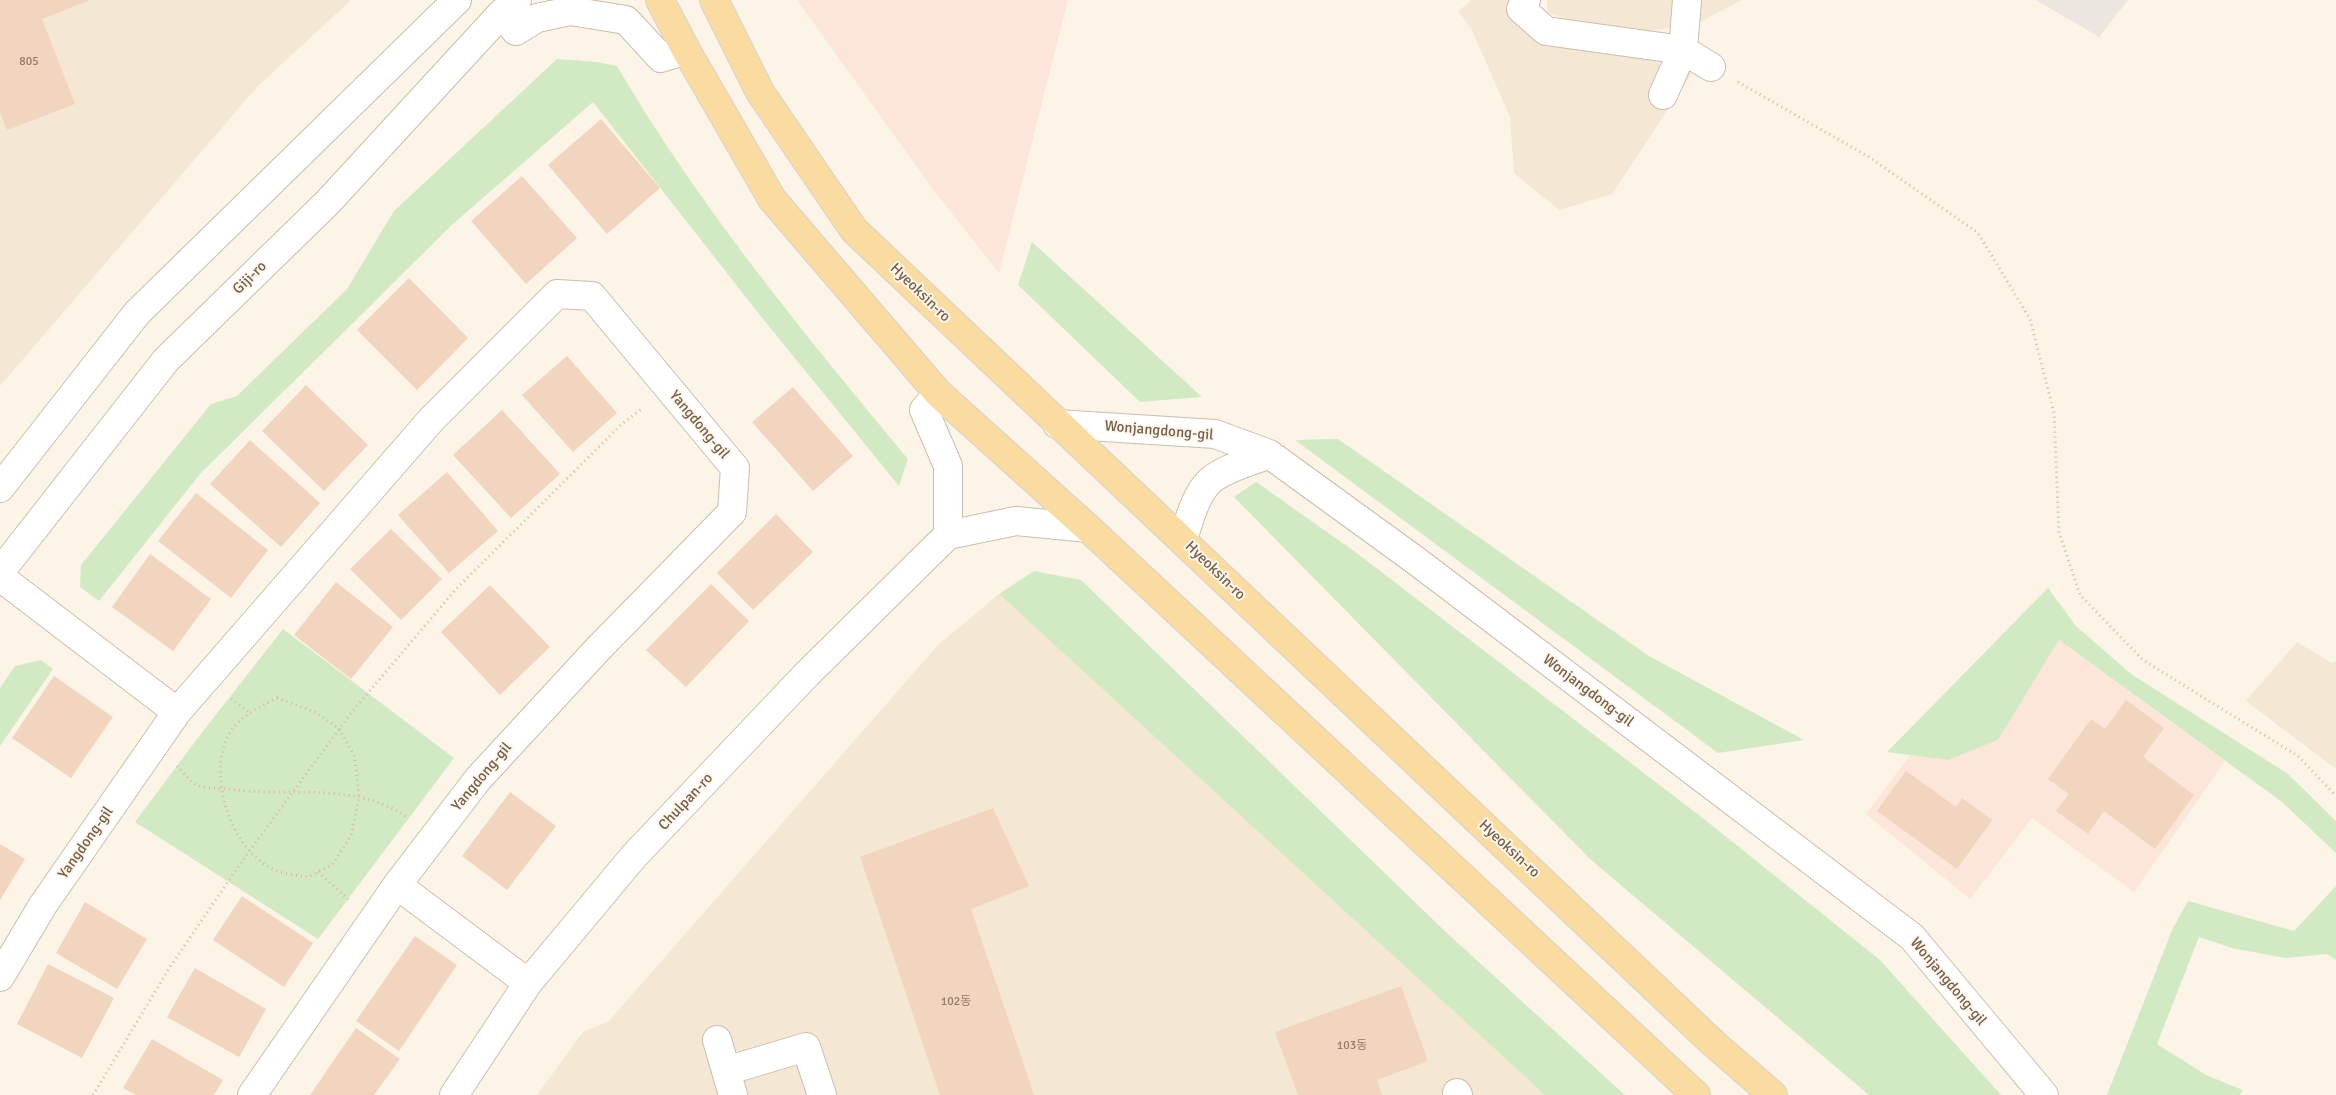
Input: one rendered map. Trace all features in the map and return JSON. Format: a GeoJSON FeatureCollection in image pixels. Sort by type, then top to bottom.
{"type":"FeatureCollection","features":[{"type":"Feature","properties":{"kind":"main road"},"geometry":{"type":"LineString","coordinates":[[660,0],[686,50],[772,199],[938,393],[1088,528],[1696,1095]]}},
{"type":"Feature","properties":{"kind":"main road","name":"Hyeoksin-ro"},"geometry":{"type":"LineString","coordinates":[[714,0],[760,92],[854,230],[1698,1029],[1773,1095]]}},
{"type":"Feature","properties":{"kind":"street"},"geometry":{"type":"LineString","coordinates":[[0,488],[137,313],[457,0]]}},
{"type":"Feature","properties":{"kind":"street"},"geometry":{"type":"LineString","coordinates":[[1526,0],[1521,10],[1546,31],[1683,50],[1712,66]]}},
{"type":"Feature","properties":{"kind":"street"},"geometry":{"type":"LineString","coordinates":[[1663,95],[1683,50],[1686,0]]}},
{"type":"Feature","properties":{"kind":"street"},"geometry":{"type":"LineString","coordinates":[[509,7],[516,31],[537,18],[570,11],[626,20],[661,58],[686,50]]}},
{"type":"Feature","properties":{"kind":"street","name":"Giji-ro"},"geometry":{"type":"LineString","coordinates":[[0,572],[166,360],[328,202],[509,7]]}},
{"type":"Feature","properties":{"kind":"street","name":"Yangdong-gil"},"geometry":{"type":"LineString","coordinates":[[0,977],[43,905],[177,712],[431,420],[556,294],[592,296],[735,468],[732,512],[597,650],[478,779],[397,885],[252,1095]]}},
{"type":"Feature","properties":{"kind":"street"},"geometry":{"type":"LineString","coordinates":[[938,393],[924,410],[948,466],[948,534],[1016,521],[1088,528]]}},
{"type":"Feature","properties":{"kind":"street","name":"Wonjangdong-gil"},"geometry":{"type":"LineString","coordinates":[[1057,424],[1214,434],[1269,454],[1415,560],[1912,938],[2044,1095]]}},
{"type":"Feature","properties":{"kind":"street"},"geometry":{"type":"LineString","coordinates":[[1183,540],[1196,504],[1210,481],[1226,471],[1269,454]]}},
{"type":"Feature","properties":{"kind":"street","name":"Chulpan-ro"},"geometry":{"type":"LineString","coordinates":[[454,1095],[528,983],[634,856],[808,673],[948,534]]}},
{"type":"Feature","properties":{"kind":"street"},"geometry":{"type":"LineString","coordinates":[[0,577],[177,712]]}},
{"type":"Feature","properties":{"kind":"street"},"geometry":{"type":"LineString","coordinates":[[397,885],[528,983]]}},
{"type":"Feature","properties":{"kind":"street"},"geometry":{"type":"LineString","coordinates":[[717,1040],[729,1083],[806,1047],[822,1095]]}},
{"type":"Feature","properties":{"kind":"path"},"geometry":{"type":"LineString","coordinates":[[1712,66],[1869,157],[1978,233],[2030,319],[2054,413],[2059,532],[2080,595],[2143,660],[2298,756],[2336,796]]}},
{"type":"Feature","properties":{"kind":"path"},"geometry":{"type":"LineString","coordinates":[[93,1095],[170,967],[248,852],[339,729],[456,589],[623,423],[643,408]]}},
{"type":"Feature","properties":{"kind":"path"},"geometry":{"type":"LineString","coordinates":[[230,698],[249,712]]}},
{"type":"Feature","properties":{"kind":"path"},"geometry":{"type":"LineString","coordinates":[[277,698],[315,712],[339,729],[355,757],[359,797],[351,836],[332,864],[308,877],[272,869],[248,852],[231,821],[221,788],[219,765],[228,736],[249,712],[277,698]]}},
{"type":"Feature","properties":{"kind":"path"},"geometry":{"type":"LineString","coordinates":[[171,761],[196,785],[247,792],[294,790],[349,794],[396,809],[410,820]]}},
{"type":"Feature","properties":{"kind":"path"},"geometry":{"type":"LineString","coordinates":[[318,872],[356,906]]}},
{"type":"Feature","properties":{"kind":"shaded area"},"geometry":{"type":"Polygon","coordinates":[[[0,0],[351,0],[256,88],[0,386],[0,0]]]}},
{"type":"Feature","properties":{"kind":"shaded area"},"geometry":{"type":"Polygon","coordinates":[[[797,0],[1068,0],[999,273],[932,188],[797,0]]]}},
{"type":"Feature","properties":{"kind":"shaded area"},"geometry":{"type":"Polygon","coordinates":[[[1472,0],[1516,0],[1521,27],[1622,51],[1692,73],[1612,194],[1559,210],[1514,173],[1510,117],[1471,28],[1458,11],[1472,0]]]}},
{"type":"Feature","properties":{"kind":"shaded area"},"geometry":{"type":"Polygon","coordinates":[[[1547,0],[1742,0],[1696,24],[1648,31],[1567,20],[1548,12],[1547,0]]]}},
{"type":"Feature","properties":{"kind":"shaded area"},"geometry":{"type":"Polygon","coordinates":[[[2036,0],[2128,0],[2099,37],[2036,0]]]}},
{"type":"Feature","properties":{"kind":"shaded area"},"geometry":{"type":"Polygon","coordinates":[[[999,594],[1545,1095],[537,1095],[583,1032],[609,1021],[938,645],[999,594]]]}},
{"type":"Feature","properties":{"kind":"shaded area"},"geometry":{"type":"Polygon","coordinates":[[[2059,640],[2225,761],[2134,892],[2032,818],[1970,899],[1866,814],[1910,755],[1948,760],[1998,740],[2059,640]]]}},
{"type":"Feature","properties":{"kind":"shaded area"},"geometry":{"type":"Polygon","coordinates":[[[2297,642],[2332,663],[2336,661],[2336,769],[2246,701],[2297,642]]]}},
{"type":"Feature","properties":{"kind":"green space"},"geometry":{"type":"Polygon","coordinates":[[[557,59],[597,62],[617,66],[682,169],[754,268],[830,365],[908,459],[899,486],[759,314],[593,102],[453,224],[200,474],[99,601],[80,587],[81,565],[211,404],[237,396],[347,289],[394,211],[557,59]]]}},
{"type":"Feature","properties":{"kind":"green space"},"geometry":{"type":"Polygon","coordinates":[[[1032,242],[1202,397],[1140,402],[1018,285],[1032,242]]]}},
{"type":"Feature","properties":{"kind":"green space"},"geometry":{"type":"Polygon","coordinates":[[[1338,439],[1649,656],[1804,740],[1718,753],[1295,440],[1338,439]]]}},
{"type":"Feature","properties":{"kind":"green space"},"geometry":{"type":"Polygon","coordinates":[[[1256,482],[1354,551],[1704,819],[1880,960],[2001,1095],[1869,1095],[1590,859],[1234,497],[1256,482]]]}},
{"type":"Feature","properties":{"kind":"green space"},"geometry":{"type":"Polygon","coordinates":[[[1034,571],[1081,580],[1449,935],[1625,1095],[1545,1095],[999,594],[1034,571]]]}},
{"type":"Feature","properties":{"kind":"green space"},"geometry":{"type":"Polygon","coordinates":[[[2048,588],[2076,626],[2131,674],[2288,774],[2336,821],[2336,853],[2282,802],[2059,640],[1998,740],[1948,760],[1887,752],[2048,588]]]}},
{"type":"Feature","properties":{"kind":"green space"},"geometry":{"type":"Polygon","coordinates":[[[283,629],[454,758],[318,939],[135,822],[283,629]]]}},
{"type":"Feature","properties":{"kind":"green space"},"geometry":{"type":"Polygon","coordinates":[[[41,660],[53,669],[0,746],[0,688],[15,666],[41,660]]]}},
{"type":"Feature","properties":{"kind":"green space"},"geometry":{"type":"Polygon","coordinates":[[[2336,886],[2336,960],[2327,954],[2285,958],[2232,948],[2199,937],[2157,1044],[2206,1075],[2243,1090],[2240,1095],[2107,1095],[2173,928],[2188,901],[2294,931],[2336,886]]]}},
{"type":"Feature","properties":{"kind":"building"},"geometry":{"type":"Polygon","coordinates":[[[0,0],[90,0],[42,19],[75,104],[7,130],[0,112],[0,0]]]}},
{"type":"Feature","properties":{"kind":"building"},"geometry":{"type":"Polygon","coordinates":[[[601,119],[660,188],[607,234],[548,165],[601,119]]]}},
{"type":"Feature","properties":{"kind":"building"},"geometry":{"type":"Polygon","coordinates":[[[522,176],[577,238],[526,284],[471,221],[522,176]]]}},
{"type":"Feature","properties":{"kind":"building"},"geometry":{"type":"Polygon","coordinates":[[[409,278],[468,338],[417,390],[357,330],[409,278]]]}},
{"type":"Feature","properties":{"kind":"building"},"geometry":{"type":"Polygon","coordinates":[[[567,356],[617,413],[573,452],[522,395],[567,356]]]}},
{"type":"Feature","properties":{"kind":"building"},"geometry":{"type":"Polygon","coordinates":[[[306,385],[368,445],[324,491],[262,431],[306,385]]]}},
{"type":"Feature","properties":{"kind":"building"},"geometry":{"type":"Polygon","coordinates":[[[793,387],[853,456],[813,491],[752,422],[793,387]]]}},
{"type":"Feature","properties":{"kind":"building"},"geometry":{"type":"Polygon","coordinates":[[[502,410],[560,474],[511,518],[453,455],[502,410]]]}},
{"type":"Feature","properties":{"kind":"building"},"geometry":{"type":"Polygon","coordinates":[[[250,440],[320,503],[281,547],[210,484],[250,440]]]}},
{"type":"Feature","properties":{"kind":"building"},"geometry":{"type":"Polygon","coordinates":[[[447,472],[498,531],[449,573],[398,515],[447,472]]]}},
{"type":"Feature","properties":{"kind":"building"},"geometry":{"type":"Polygon","coordinates":[[[196,493],[268,550],[231,598],[158,541],[196,493]]]}},
{"type":"Feature","properties":{"kind":"building"},"geometry":{"type":"Polygon","coordinates":[[[776,514],[813,552],[753,610],[717,573],[776,514]]]}},
{"type":"Feature","properties":{"kind":"building"},"geometry":{"type":"Polygon","coordinates":[[[391,529],[442,579],[401,620],[350,569],[391,529]]]}},
{"type":"Feature","properties":{"kind":"building"},"geometry":{"type":"Polygon","coordinates":[[[150,554],[211,599],[173,651],[112,607],[150,554]]]}},
{"type":"Feature","properties":{"kind":"building"},"geometry":{"type":"Polygon","coordinates":[[[336,582],[393,627],[351,679],[294,635],[336,582]]]}},
{"type":"Feature","properties":{"kind":"building"},"geometry":{"type":"Polygon","coordinates":[[[711,584],[749,621],[686,687],[646,650],[711,584]]]}},
{"type":"Feature","properties":{"kind":"building"},"geometry":{"type":"Polygon","coordinates":[[[490,585],[550,647],[500,695],[441,632],[490,585]]]}},
{"type":"Feature","properties":{"kind":"building"},"geometry":{"type":"Polygon","coordinates":[[[54,676],[113,717],[71,778],[12,738],[54,676]]]}},
{"type":"Feature","properties":{"kind":"building"},"geometry":{"type":"Polygon","coordinates":[[[2126,700],[2164,728],[2143,757],[2194,795],[2155,849],[2104,811],[2088,834],[2056,811],[2069,794],[2048,779],[2091,719],[2105,729],[2126,700]]]}},
{"type":"Feature","properties":{"kind":"building"},"geometry":{"type":"Polygon","coordinates":[[[1906,771],[1956,807],[1962,798],[1992,820],[1957,869],[1877,811],[1906,771]]]}},
{"type":"Feature","properties":{"kind":"building"},"geometry":{"type":"Polygon","coordinates":[[[510,792],[556,826],[507,890],[462,856],[510,792]]]}},
{"type":"Feature","properties":{"kind":"building"},"geometry":{"type":"Polygon","coordinates":[[[993,808],[1029,886],[971,909],[1034,1095],[940,1095],[860,857],[993,808]]]}},
{"type":"Feature","properties":{"kind":"building"},"geometry":{"type":"Polygon","coordinates":[[[0,844],[25,859],[0,900],[0,844]]]}},
{"type":"Feature","properties":{"kind":"building"},"geometry":{"type":"Polygon","coordinates":[[[242,896],[313,943],[284,987],[213,940],[242,896]]]}},
{"type":"Feature","properties":{"kind":"building"},"geometry":{"type":"Polygon","coordinates":[[[85,902],[147,939],[117,989],[56,953],[85,902]]]}},
{"type":"Feature","properties":{"kind":"building"},"geometry":{"type":"Polygon","coordinates":[[[415,936],[457,965],[399,1051],[356,1021],[415,936]]]}},
{"type":"Feature","properties":{"kind":"building"},"geometry":{"type":"Polygon","coordinates":[[[48,964],[114,998],[82,1058],[17,1024],[48,964]]]}},
{"type":"Feature","properties":{"kind":"building"},"geometry":{"type":"Polygon","coordinates":[[[195,968],[266,1009],[239,1057],[167,1017],[195,968]]]}},
{"type":"Feature","properties":{"kind":"building"},"geometry":{"type":"Polygon","coordinates":[[[1401,986],[1428,1061],[1377,1080],[1382,1095],[1298,1095],[1275,1032],[1401,986]]]}},
{"type":"Feature","properties":{"kind":"building"},"geometry":{"type":"Polygon","coordinates":[[[356,1028],[400,1059],[374,1095],[310,1095],[356,1028]]]}},
{"type":"Feature","properties":{"kind":"building"},"geometry":{"type":"Polygon","coordinates":[[[152,1039],[223,1080],[214,1095],[136,1095],[123,1088],[152,1039]]]}}]}
